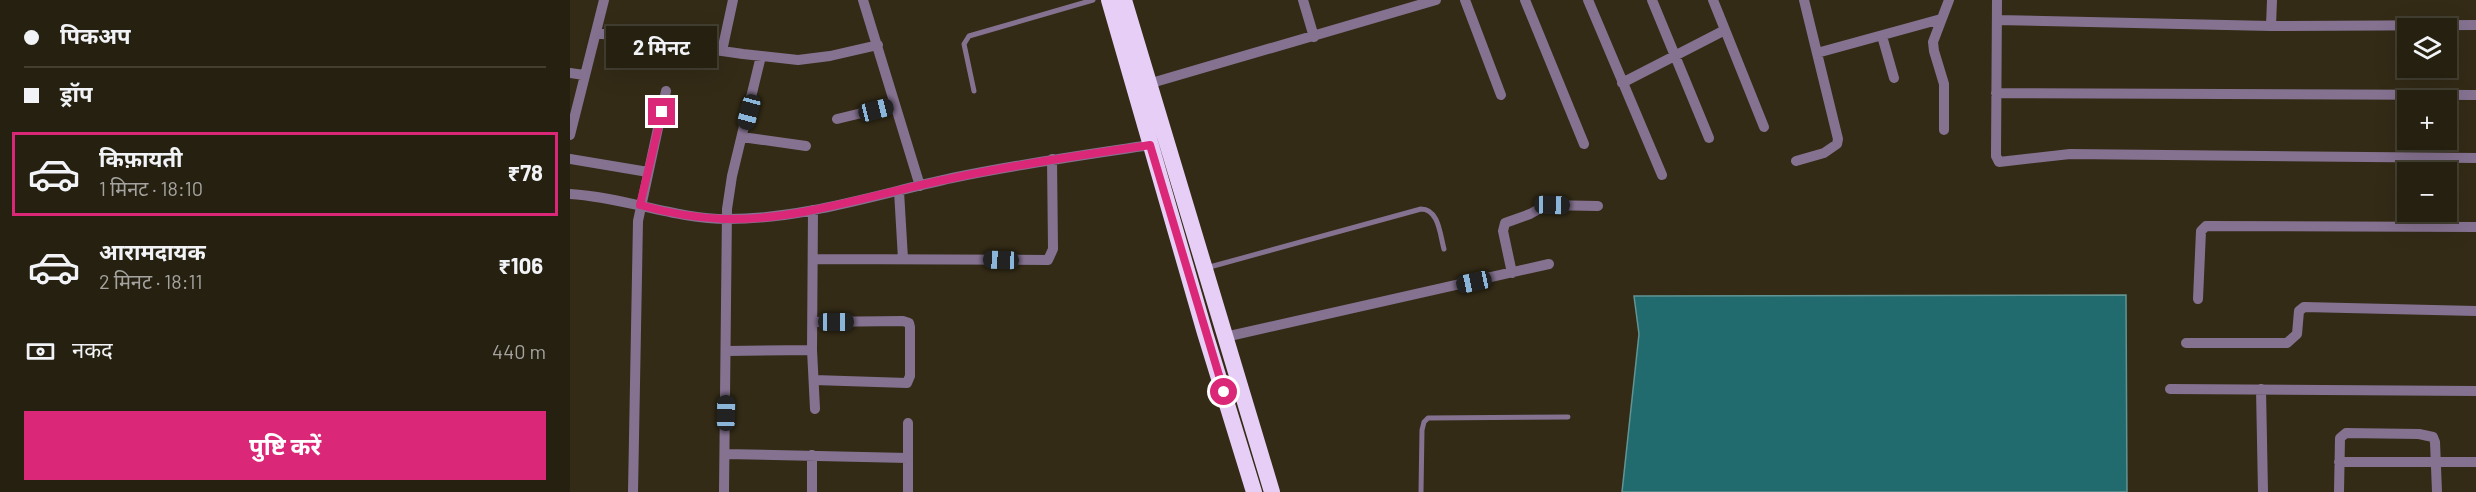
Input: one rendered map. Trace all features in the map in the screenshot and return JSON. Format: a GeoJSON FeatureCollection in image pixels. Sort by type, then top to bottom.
{"type":"FeatureCollection","features":[{"type":"Feature","properties":{"kind":"highway"},"geometry":{"type":"LineString","coordinates":[[1109,0],[1205,333],[1254,492]]}},
{"type":"Feature","properties":{"kind":"highway"},"geometry":{"type":"LineString","coordinates":[[1124,0],[1272,492]]}},
{"type":"Feature","properties":{"kind":"highway"},"geometry":{"type":"LineString","coordinates":[[1205,333],[1223,331]]}},
{"type":"Feature","properties":{"kind":"street"},"geometry":{"type":"LineString","coordinates":[[570,135],[604,0]]}},
{"type":"Feature","properties":{"kind":"street"},"geometry":{"type":"LineString","coordinates":[[722,51],[733,0]]}},
{"type":"Feature","properties":{"kind":"street"},"geometry":{"type":"LineString","coordinates":[[863,0],[920,186]]}},
{"type":"Feature","properties":{"kind":"street"},"geometry":{"type":"LineString","coordinates":[[1303,0],[1314,37]]}},
{"type":"Feature","properties":{"kind":"street"},"geometry":{"type":"LineString","coordinates":[[1148,84],[1436,0]]}},
{"type":"Feature","properties":{"kind":"street"},"geometry":{"type":"LineString","coordinates":[[1464,0],[1501,95]]}},
{"type":"Feature","properties":{"kind":"street"},"geometry":{"type":"LineString","coordinates":[[1525,0],[1584,144]]}},
{"type":"Feature","properties":{"kind":"street"},"geometry":{"type":"LineString","coordinates":[[1588,0],[1662,175]]}},
{"type":"Feature","properties":{"kind":"street"},"geometry":{"type":"LineString","coordinates":[[1652,0],[1709,138]]}},
{"type":"Feature","properties":{"kind":"street"},"geometry":{"type":"LineString","coordinates":[[1713,0],[1764,127]]}},
{"type":"Feature","properties":{"kind":"street"},"geometry":{"type":"LineString","coordinates":[[1796,161],[1824,153],[1837,144],[1838,135],[1803,0]]}},
{"type":"Feature","properties":{"kind":"street"},"geometry":{"type":"LineString","coordinates":[[1944,130],[1944,84],[1933,47],[1934,36],[1949,0]]}},
{"type":"Feature","properties":{"kind":"street"},"geometry":{"type":"LineString","coordinates":[[1997,0],[1996,156],[1997,160],[2002,162],[2070,154],[2476,158]]}},
{"type":"Feature","properties":{"kind":"street"},"geometry":{"type":"LineString","coordinates":[[2271,26],[2272,0]]}},
{"type":"Feature","properties":{"kind":"street"},"geometry":{"type":"LineString","coordinates":[[1817,53],[1941,19]]}},
{"type":"Feature","properties":{"kind":"street"},"geometry":{"type":"LineString","coordinates":[[1997,20],[2271,26],[2476,25]]}},
{"type":"Feature","properties":{"kind":"street"},"geometry":{"type":"LineString","coordinates":[[1622,83],[1725,30]]}},
{"type":"Feature","properties":{"kind":"street"},"geometry":{"type":"LineString","coordinates":[[596,33],[804,60],[878,45]]}},
{"type":"Feature","properties":{"kind":"street"},"geometry":{"type":"LineString","coordinates":[[1882,36],[1894,78]]}},
{"type":"Feature","properties":{"kind":"street"},"geometry":{"type":"LineString","coordinates":[[724,492],[727,351],[726,219],[732,177],[761,56]]}},
{"type":"Feature","properties":{"kind":"street"},"geometry":{"type":"LineString","coordinates":[[570,73],[584,75]]}},
{"type":"Feature","properties":{"kind":"street"},"geometry":{"type":"LineString","coordinates":[[633,492],[637,251],[640,205],[666,91]]}},
{"type":"Feature","properties":{"kind":"street"},"geometry":{"type":"LineString","coordinates":[[1996,93],[2476,95]]}},
{"type":"Feature","properties":{"kind":"street"},"geometry":{"type":"LineString","coordinates":[[837,120],[895,105]]}},
{"type":"Feature","properties":{"kind":"street"},"geometry":{"type":"LineString","coordinates":[[742,137],[806,146]]}},
{"type":"Feature","properties":{"kind":"street"},"geometry":{"type":"LineString","coordinates":[[570,194],[640,205],[685,216],[726,219],[813,210],[1052,159],[1150,145]]}},
{"type":"Feature","properties":{"kind":"street"},"geometry":{"type":"LineString","coordinates":[[570,159],[648,172]]}},
{"type":"Feature","properties":{"kind":"street"},"geometry":{"type":"LineString","coordinates":[[813,259],[1048,260],[1053,249],[1052,159]]}},
{"type":"Feature","properties":{"kind":"street"},"geometry":{"type":"LineString","coordinates":[[899,190],[903,259]]}},
{"type":"Feature","properties":{"kind":"street"},"geometry":{"type":"LineString","coordinates":[[1512,273],[1503,231],[1505,223],[1530,214],[1546,205],[1598,206]]}},
{"type":"Feature","properties":{"kind":"street"},"geometry":{"type":"LineString","coordinates":[[813,210],[812,350],[815,409]]}},
{"type":"Feature","properties":{"kind":"street"},"geometry":{"type":"LineString","coordinates":[[2198,299],[2201,231],[2206,226],[2476,227]]}},
{"type":"Feature","properties":{"kind":"street"},"geometry":{"type":"LineString","coordinates":[[1223,331],[1549,264]]}},
{"type":"Feature","properties":{"kind":"street"},"geometry":{"type":"LineString","coordinates":[[2186,343],[2287,343],[2297,334],[2299,311],[2304,307],[2476,311]]}},
{"type":"Feature","properties":{"kind":"street"},"geometry":{"type":"LineString","coordinates":[[813,322],[903,321],[909,323],[910,327],[910,376],[907,383],[814,380]]}},
{"type":"Feature","properties":{"kind":"street"},"geometry":{"type":"LineString","coordinates":[[727,351],[812,350]]}},
{"type":"Feature","properties":{"kind":"street"},"geometry":{"type":"LineString","coordinates":[[2170,389],[2476,392]]}},
{"type":"Feature","properties":{"kind":"street"},"geometry":{"type":"LineString","coordinates":[[2261,389],[2263,492]]}},
{"type":"Feature","properties":{"kind":"street"},"geometry":{"type":"LineString","coordinates":[[908,423],[908,492]]}},
{"type":"Feature","properties":{"kind":"street"},"geometry":{"type":"LineString","coordinates":[[2339,492],[2340,438],[2343,434],[2424,434],[2433,437],[2436,442],[2437,492]]}},
{"type":"Feature","properties":{"kind":"street"},"geometry":{"type":"LineString","coordinates":[[725,454],[812,454],[908,458]]}},
{"type":"Feature","properties":{"kind":"street"},"geometry":{"type":"LineString","coordinates":[[812,454],[812,492]]}},
{"type":"Feature","properties":{"kind":"street"},"geometry":{"type":"LineString","coordinates":[[2339,462],[2476,462]]}},
{"type":"Feature","properties":{"kind":"lane"},"geometry":{"type":"LineString","coordinates":[[974,91],[964,47],[965,39],[1092,0]]}},
{"type":"Feature","properties":{"kind":"lane"},"geometry":{"type":"LineString","coordinates":[[1204,268],[1421,209],[1429,210],[1435,216],[1444,249]]}},
{"type":"Feature","properties":{"kind":"lane"},"geometry":{"type":"LineString","coordinates":[[1421,492],[1422,430],[1428,418],[1568,417]]}},
{"type":"Feature","properties":{"kind":"water"},"geometry":{"type":"Polygon","coordinates":[[[2126,295],[2127,492],[1622,492],[1639,334],[1634,296],[2126,295]]]}},
{"type":"Feature","properties":{"kind":"route"},"geometry":{"type":"LineString","coordinates":[[662,112],[640,205],[685,216],[726,219],[805,212],[952,178],[1052,159],[1150,145],[1224,392]]}}]}
